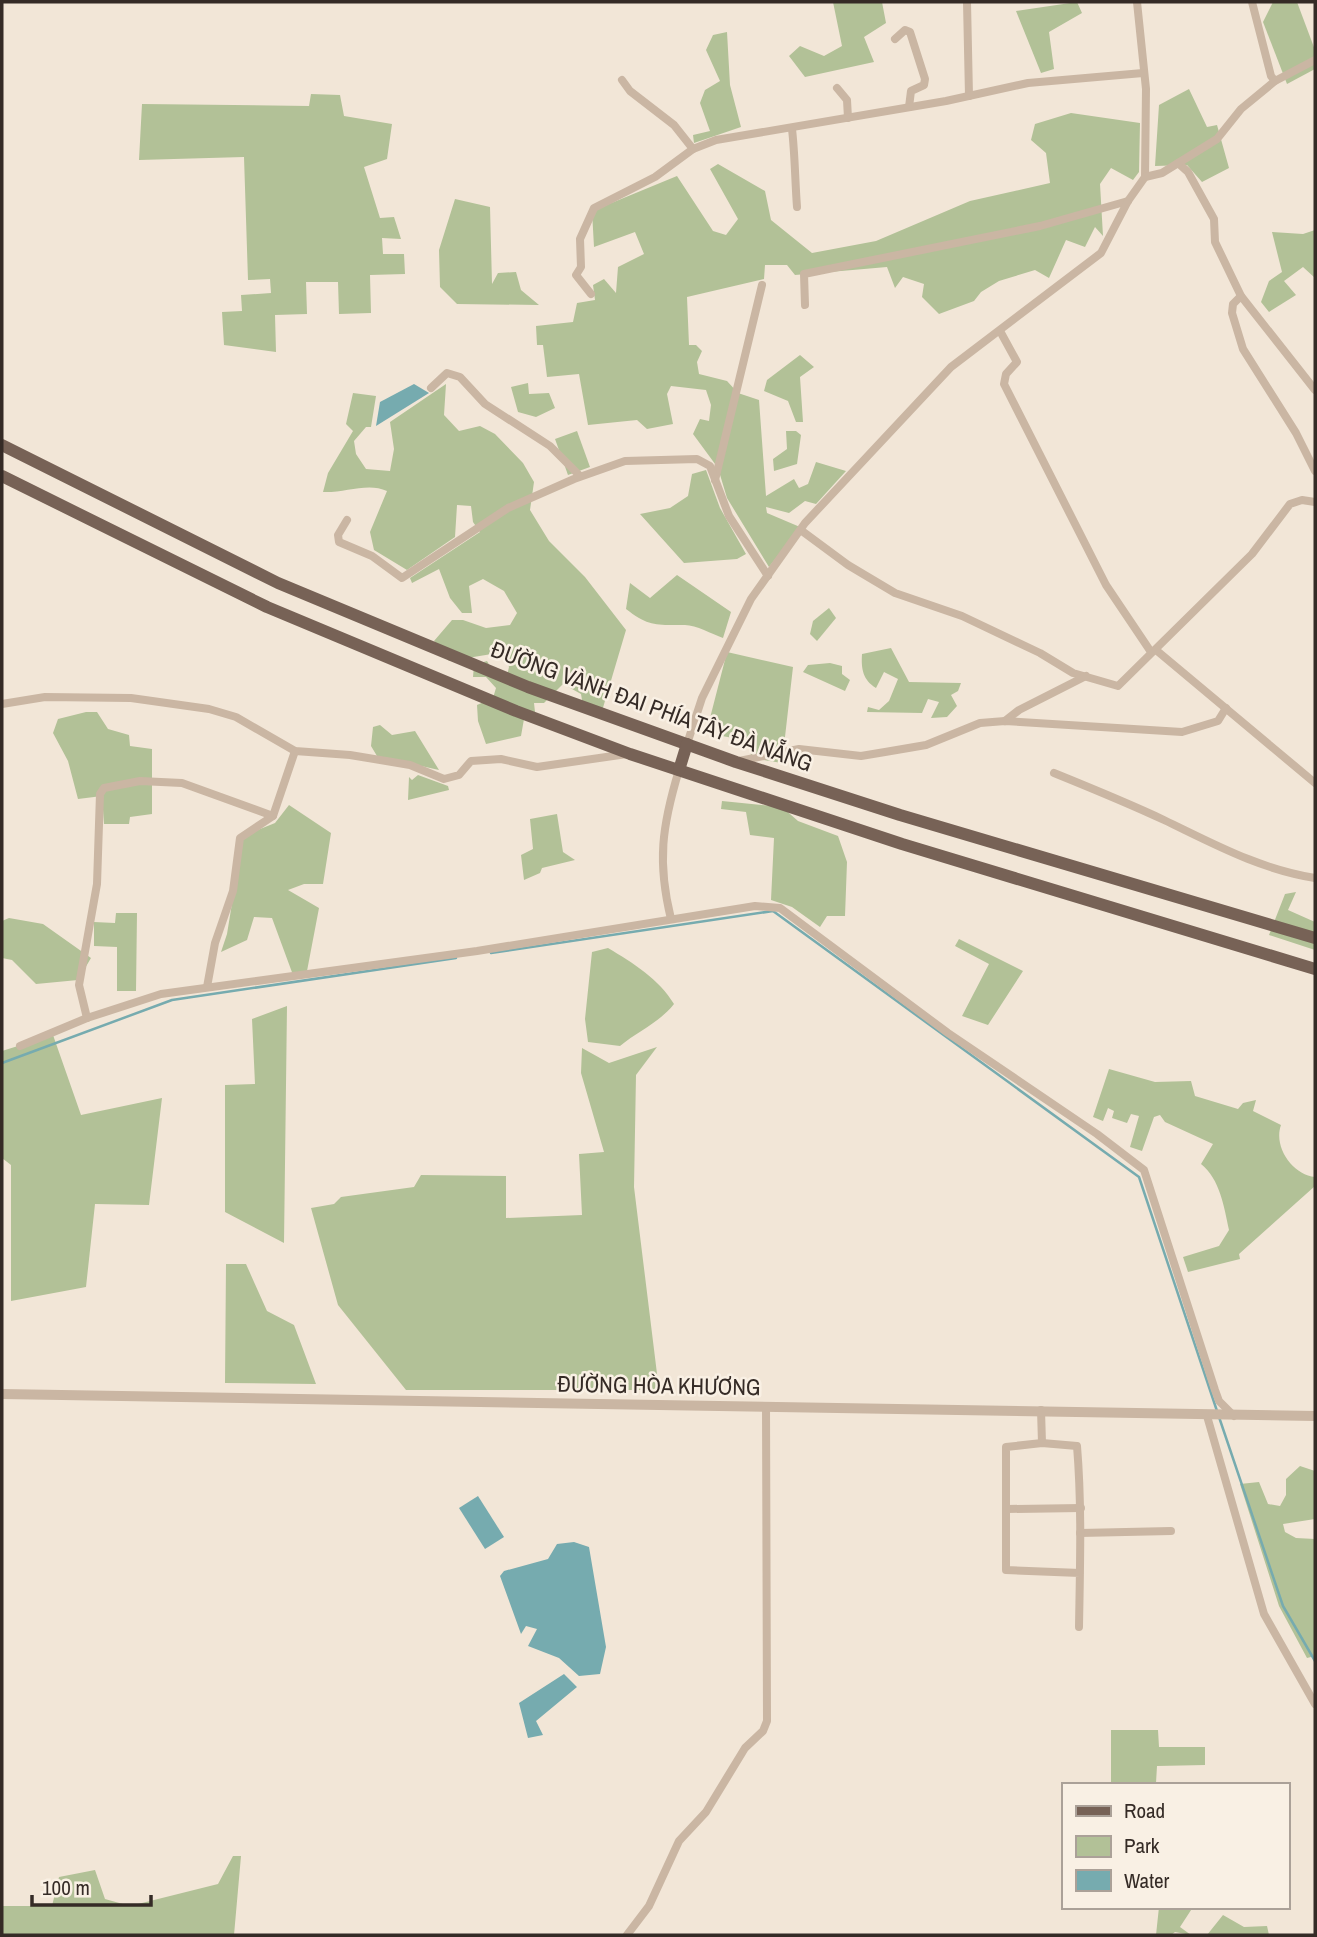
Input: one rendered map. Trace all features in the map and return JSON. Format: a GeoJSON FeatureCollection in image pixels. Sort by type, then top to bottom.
{"type":"FeatureCollection","features":[{"type":"Feature","properties":{"kind":"main road","name":"ĐƯỜNG VÀNH ĐAI PHÍA TÂY ĐÀ NẴNG"},"geometry":{"type":"LineString","coordinates":[[2,444],[278,583],[528,687],[736,762],[900,815],[1315,939]]}},
{"type":"Feature","properties":{"kind":"main road","name":"ĐƯỜNG VÀNH ĐAI PHÍA TÂY ĐÀ NẴNG"},"geometry":{"type":"LineString","coordinates":[[2,476],[267,607],[516,711],[630,754],[902,844],[1315,969]]}},
{"type":"Feature","properties":{"kind":"main road"},"geometry":{"type":"LineString","coordinates":[[679,770],[687,744]]}},
{"type":"Feature","properties":{"kind":"street"},"geometry":{"type":"LineString","coordinates":[[967,2],[969,96]]}},
{"type":"Feature","properties":{"kind":"street"},"geometry":{"type":"LineString","coordinates":[[1137,2],[1146,89],[1145,177]]}},
{"type":"Feature","properties":{"kind":"street"},"geometry":{"type":"LineString","coordinates":[[1252,2],[1271,76],[1275,81]]}},
{"type":"Feature","properties":{"kind":"street"},"geometry":{"type":"LineString","coordinates":[[895,38],[905,30],[909,32],[925,79],[924,85],[911,91],[909,107]]}},
{"type":"Feature","properties":{"kind":"street"},"geometry":{"type":"LineString","coordinates":[[687,744],[702,698],[751,599],[802,531],[805,523],[951,367],[1101,253],[1128,201],[1145,177],[1178,163],[1217,139],[1241,109],[1275,81],[1315,60]]}},
{"type":"Feature","properties":{"kind":"street"},"geometry":{"type":"LineString","coordinates":[[591,294],[576,275],[581,267],[580,239],[593,208],[656,177],[694,149],[739,135],[792,129],[1035,82],[1143,73]]}},
{"type":"Feature","properties":{"kind":"street"},"geometry":{"type":"LineString","coordinates":[[622,80],[630,91],[674,125],[694,149]]}},
{"type":"Feature","properties":{"kind":"street"},"geometry":{"type":"LineString","coordinates":[[837,88],[847,100],[848,118]]}},
{"type":"Feature","properties":{"kind":"street"},"geometry":{"type":"LineString","coordinates":[[792,129],[797,158],[794,192],[797,207]]}},
{"type":"Feature","properties":{"kind":"street"},"geometry":{"type":"LineString","coordinates":[[1178,163],[1188,172],[1214,219],[1215,242],[1241,296],[1315,390]]}},
{"type":"Feature","properties":{"kind":"street"},"geometry":{"type":"LineString","coordinates":[[805,304],[804,274],[1041,226],[1128,201]]}},
{"type":"Feature","properties":{"kind":"street"},"geometry":{"type":"LineString","coordinates":[[715,480],[762,285]]}},
{"type":"Feature","properties":{"kind":"street"},"geometry":{"type":"LineString","coordinates":[[1241,296],[1233,304],[1231,313],[1243,349],[1296,433],[1315,471]]}},
{"type":"Feature","properties":{"kind":"street"},"geometry":{"type":"LineString","coordinates":[[1000,331],[1017,362],[1006,374],[1004,384],[1106,585],[1154,651],[1315,783]]}},
{"type":"Feature","properties":{"kind":"street"},"geometry":{"type":"LineString","coordinates":[[431,388],[447,373],[460,377],[485,404],[550,446],[580,476]]}},
{"type":"Feature","properties":{"kind":"street"},"geometry":{"type":"LineString","coordinates":[[347,520],[338,535],[339,542],[372,556],[402,578],[508,508],[580,476],[625,461],[697,459],[710,466],[729,516],[768,576]]}},
{"type":"Feature","properties":{"kind":"street"},"geometry":{"type":"LineString","coordinates":[[802,531],[848,565],[895,593],[962,616],[1086,676],[1118,686],[1252,554],[1290,504],[1303,500],[1315,502]]}},
{"type":"Feature","properties":{"kind":"street"},"geometry":{"type":"LineString","coordinates":[[1005,721],[1031,704],[1086,676]]}},
{"type":"Feature","properties":{"kind":"street"},"geometry":{"type":"LineString","coordinates":[[2,704],[45,697],[131,698],[209,709],[236,717],[295,751],[350,755],[410,765],[444,779],[459,775],[471,761],[501,759],[537,767],[630,754]]}},
{"type":"Feature","properties":{"kind":"street"},"geometry":{"type":"LineString","coordinates":[[736,762],[799,749],[861,756],[926,744],[980,723],[1005,721],[1182,732],[1218,721],[1226,708]]}},
{"type":"Feature","properties":{"kind":"street"},"geometry":{"type":"LineString","coordinates":[[207,987],[215,943],[233,891],[240,838],[272,816],[295,751]]}},
{"type":"Feature","properties":{"kind":"street"},"geometry":{"type":"LineString","coordinates":[[671,919],[662,883],[664,819],[679,770]]}},
{"type":"Feature","properties":{"kind":"street"},"geometry":{"type":"LineString","coordinates":[[1054,773],[1167,822],[1239,858],[1283,873],[1315,878]]}},
{"type":"Feature","properties":{"kind":"street"},"geometry":{"type":"LineString","coordinates":[[87,1018],[80,999],[79,985],[95,897],[100,794],[104,788],[150,780],[183,783],[272,816]]}},
{"type":"Feature","properties":{"kind":"street"},"geometry":{"type":"LineString","coordinates":[[20,1046],[87,1018],[161,993],[477,951],[755,906],[773,906],[788,912],[948,1033],[1136,1162],[1148,1176],[1214,1390],[1219,1401],[1234,1416]]}},
{"type":"Feature","properties":{"kind":"street","name":"ĐƯỜNG HÒA KHƯƠNG"},"geometry":{"type":"LineString","coordinates":[[2,1394],[1315,1416]]}},
{"type":"Feature","properties":{"kind":"street"},"geometry":{"type":"LineString","coordinates":[[627,1935],[649,1906],[679,1841],[706,1812],[745,1748],[763,1731],[767,1721],[766,1406]]}},
{"type":"Feature","properties":{"kind":"street"},"geometry":{"type":"LineString","coordinates":[[1041,1410],[1042,1443]]}},
{"type":"Feature","properties":{"kind":"street"},"geometry":{"type":"LineString","coordinates":[[1208,1416],[1264,1614],[1315,1704]]}},
{"type":"Feature","properties":{"kind":"street"},"geometry":{"type":"LineString","coordinates":[[1079,1627],[1080,1573],[1080,1533],[1081,1508],[1077,1446],[1042,1443],[1006,1447],[1006,1570],[1080,1573]]}},
{"type":"Feature","properties":{"kind":"street"},"geometry":{"type":"LineString","coordinates":[[1007,1509],[1081,1508]]}},
{"type":"Feature","properties":{"kind":"street"},"geometry":{"type":"LineString","coordinates":[[1080,1533],[1171,1531]]}},
{"type":"Feature","properties":{"kind":"street"},"geometry":{"type":"LineString","coordinates":[[1304,1684],[1315,1679]]}},
{"type":"Feature","properties":{"kind":"green space"},"geometry":{"type":"Polygon","coordinates":[[[833,2],[882,2],[886,23],[864,37],[874,62],[805,77],[789,56],[800,46],[824,56],[842,46],[833,2]]]}},
{"type":"Feature","properties":{"kind":"green space"},"geometry":{"type":"Polygon","coordinates":[[[1077,2],[1082,13],[1049,32],[1054,69],[1041,73],[1016,11],[1077,2]]]}},
{"type":"Feature","properties":{"kind":"green space"},"geometry":{"type":"Polygon","coordinates":[[[1273,2],[1297,2],[1315,50],[1315,69],[1287,84],[1263,22],[1273,2]]]}},
{"type":"Feature","properties":{"kind":"green space"},"geometry":{"type":"Polygon","coordinates":[[[727,32],[730,85],[741,127],[694,143],[693,135],[710,131],[700,103],[705,90],[720,81],[706,50],[713,35],[727,32]]]}},
{"type":"Feature","properties":{"kind":"green space"},"geometry":{"type":"Polygon","coordinates":[[[1189,89],[1207,127],[1217,125],[1229,168],[1202,182],[1187,165],[1155,166],[1159,105],[1189,89]]]}},
{"type":"Feature","properties":{"kind":"green space"},"geometry":{"type":"Polygon","coordinates":[[[311,94],[340,95],[344,116],[392,124],[387,159],[364,167],[380,218],[394,217],[401,239],[382,238],[383,254],[404,254],[405,274],[370,275],[371,313],[339,314],[338,282],[306,282],[307,314],[275,315],[276,352],[224,345],[222,312],[242,311],[241,295],[271,293],[270,279],[248,280],[244,157],[139,160],[142,104],[309,106],[311,94]]]}},
{"type":"Feature","properties":{"kind":"green space"},"geometry":{"type":"Polygon","coordinates":[[[1071,113],[1140,123],[1139,172],[1133,180],[1111,168],[1100,184],[1103,236],[1095,227],[1085,247],[1066,240],[1049,278],[1035,270],[999,281],[981,292],[974,301],[939,314],[922,297],[924,284],[903,277],[895,288],[887,267],[795,275],[787,265],[765,265],[764,279],[687,297],[689,345],[696,345],[702,351],[697,362],[699,374],[727,381],[738,393],[759,400],[766,496],[794,479],[799,488],[808,484],[816,462],[846,471],[816,504],[805,501],[789,513],[766,507],[767,513],[800,527],[769,567],[727,498],[718,468],[693,434],[700,419],[709,421],[711,405],[706,390],[671,386],[667,394],[673,424],[647,429],[637,420],[588,425],[579,374],[547,377],[543,345],[537,345],[536,326],[573,322],[577,303],[595,300],[593,285],[604,279],[616,293],[618,267],[644,254],[635,232],[594,247],[592,211],[677,176],[713,231],[726,235],[738,219],[710,169],[718,164],[765,191],[771,220],[812,253],[876,241],[970,201],[1050,183],[1046,153],[1031,140],[1035,124],[1071,113]]]}},
{"type":"Feature","properties":{"kind":"green space"},"geometry":{"type":"Polygon","coordinates":[[[455,199],[490,207],[492,284],[498,273],[516,272],[521,290],[539,305],[457,304],[440,287],[439,250],[455,199]]]}},
{"type":"Feature","properties":{"kind":"green space"},"geometry":{"type":"Polygon","coordinates":[[[1315,230],[1315,278],[1303,267],[1284,281],[1296,295],[1269,312],[1261,302],[1269,281],[1282,272],[1272,232],[1303,234],[1315,230]]]}},
{"type":"Feature","properties":{"kind":"green space"},"geometry":{"type":"Polygon","coordinates":[[[800,355],[814,367],[800,377],[803,422],[796,422],[788,401],[764,391],[767,380],[800,355]]]}},
{"type":"Feature","properties":{"kind":"green space"},"geometry":{"type":"Polygon","coordinates":[[[528,383],[529,394],[549,393],[555,408],[536,417],[518,412],[511,387],[528,383]]]}},
{"type":"Feature","properties":{"kind":"green space"},"geometry":{"type":"Polygon","coordinates":[[[446,384],[444,415],[459,431],[480,426],[495,434],[523,463],[534,482],[530,510],[549,541],[585,577],[626,630],[602,711],[583,706],[581,694],[563,684],[544,703],[534,703],[536,721],[524,719],[521,736],[486,744],[478,721],[477,705],[493,698],[496,688],[486,677],[473,677],[474,665],[487,661],[498,680],[506,680],[509,667],[504,652],[449,661],[434,641],[452,620],[463,620],[486,628],[510,625],[517,613],[504,591],[483,579],[469,586],[472,613],[462,613],[450,598],[439,569],[412,583],[410,578],[480,532],[473,522],[471,506],[457,505],[455,537],[407,570],[374,550],[370,532],[387,491],[364,488],[323,492],[328,473],[353,431],[346,424],[353,393],[376,396],[371,427],[366,427],[354,441],[356,454],[366,469],[390,471],[394,449],[390,422],[446,384]]]}},
{"type":"Feature","properties":{"kind":"green space"},"geometry":{"type":"Polygon","coordinates":[[[577,431],[590,467],[568,475],[555,439],[577,431]]]}},
{"type":"Feature","properties":{"kind":"green space"},"geometry":{"type":"Polygon","coordinates":[[[786,431],[796,431],[801,435],[797,464],[774,471],[773,459],[787,449],[786,431]]]}},
{"type":"Feature","properties":{"kind":"green space"},"geometry":{"type":"Polygon","coordinates":[[[706,470],[720,508],[746,554],[737,559],[684,563],[640,514],[670,508],[688,496],[692,474],[706,470]]]}},
{"type":"Feature","properties":{"kind":"green space"},"geometry":{"type":"Polygon","coordinates":[[[677,575],[731,612],[723,638],[689,625],[647,622],[626,609],[630,583],[650,598],[677,575]]]}},
{"type":"Feature","properties":{"kind":"green space"},"geometry":{"type":"Polygon","coordinates":[[[829,608],[836,618],[817,641],[810,634],[813,621],[829,608]]]}},
{"type":"Feature","properties":{"kind":"green space"},"geometry":{"type":"Polygon","coordinates":[[[891,648],[909,682],[961,683],[958,691],[951,695],[957,706],[947,717],[931,718],[939,702],[928,699],[922,713],[867,712],[868,707],[879,710],[889,701],[898,679],[884,672],[876,688],[864,674],[862,654],[891,648]]]}},
{"type":"Feature","properties":{"kind":"green space"},"geometry":{"type":"Polygon","coordinates":[[[727,652],[793,667],[782,763],[751,758],[750,741],[722,736],[723,726],[710,718],[727,652]]]}},
{"type":"Feature","properties":{"kind":"green space"},"geometry":{"type":"Polygon","coordinates":[[[830,663],[842,666],[842,674],[850,680],[845,691],[803,672],[808,665],[830,663]]]}},
{"type":"Feature","properties":{"kind":"green space"},"geometry":{"type":"Polygon","coordinates":[[[97,712],[108,729],[129,735],[130,746],[152,749],[152,814],[130,817],[129,824],[104,824],[102,796],[78,799],[68,761],[53,733],[58,719],[97,712]]]}},
{"type":"Feature","properties":{"kind":"green space"},"geometry":{"type":"Polygon","coordinates":[[[380,725],[392,735],[415,731],[439,770],[377,756],[371,746],[373,727],[380,725]]]}},
{"type":"Feature","properties":{"kind":"green space"},"geometry":{"type":"Polygon","coordinates":[[[418,775],[448,786],[449,790],[408,800],[409,777],[412,780],[418,775]]]}},
{"type":"Feature","properties":{"kind":"green space"},"geometry":{"type":"Polygon","coordinates":[[[722,801],[782,807],[798,821],[838,836],[847,862],[845,916],[827,916],[820,927],[792,907],[771,900],[774,838],[750,835],[746,812],[721,809],[722,801]]]}},
{"type":"Feature","properties":{"kind":"green space"},"geometry":{"type":"Polygon","coordinates":[[[289,805],[331,833],[323,884],[304,884],[288,890],[319,908],[307,971],[293,975],[272,918],[254,917],[247,940],[221,952],[227,934],[243,836],[275,823],[289,805]]]}},
{"type":"Feature","properties":{"kind":"green space"},"geometry":{"type":"Polygon","coordinates":[[[557,814],[563,852],[575,860],[542,868],[540,873],[524,880],[521,855],[533,849],[530,819],[557,814]]]}},
{"type":"Feature","properties":{"kind":"green space"},"geometry":{"type":"Polygon","coordinates":[[[1296,892],[1288,910],[1315,922],[1315,950],[1269,935],[1285,894],[1296,892]]]}},
{"type":"Feature","properties":{"kind":"green space"},"geometry":{"type":"Polygon","coordinates":[[[116,913],[137,913],[136,991],[117,991],[117,947],[94,946],[94,922],[115,923],[116,913]]]}},
{"type":"Feature","properties":{"kind":"green space"},"geometry":{"type":"Polygon","coordinates":[[[9,918],[43,924],[91,958],[78,980],[36,984],[12,960],[2,958],[2,921],[9,918]]]}},
{"type":"Feature","properties":{"kind":"green space"},"geometry":{"type":"Polygon","coordinates":[[[959,939],[1023,971],[988,1025],[962,1016],[989,964],[955,946],[959,939]]]}},
{"type":"Feature","properties":{"kind":"green space"},"geometry":{"type":"Polygon","coordinates":[[[608,948],[653,979],[674,1004],[655,1022],[620,1046],[588,1042],[585,1019],[592,952],[608,948]]]}},
{"type":"Feature","properties":{"kind":"green space"},"geometry":{"type":"Polygon","coordinates":[[[287,1006],[284,1243],[225,1212],[225,1085],[255,1084],[252,1019],[287,1006]]]}},
{"type":"Feature","properties":{"kind":"green space"},"geometry":{"type":"Polygon","coordinates":[[[53,1035],[81,1115],[162,1098],[149,1205],[95,1204],[86,1287],[11,1301],[11,1165],[2,1158],[2,1051],[53,1035]]]}},
{"type":"Feature","properties":{"kind":"green space"},"geometry":{"type":"Polygon","coordinates":[[[657,1047],[636,1075],[634,1187],[659,1390],[406,1390],[338,1305],[311,1208],[334,1204],[341,1197],[414,1187],[421,1175],[506,1176],[506,1218],[582,1215],[579,1154],[604,1152],[581,1073],[582,1048],[609,1063],[657,1047]]]}},
{"type":"Feature","properties":{"kind":"green space"},"geometry":{"type":"Polygon","coordinates":[[[1109,1069],[1155,1082],[1191,1081],[1195,1096],[1238,1109],[1243,1103],[1256,1100],[1253,1111],[1281,1125],[1279,1133],[1282,1151],[1299,1171],[1315,1177],[1315,1186],[1239,1254],[1240,1259],[1188,1272],[1183,1257],[1219,1246],[1229,1230],[1217,1185],[1201,1164],[1213,1144],[1165,1122],[1160,1115],[1154,1117],[1142,1151],[1130,1147],[1139,1116],[1131,1114],[1127,1123],[1112,1118],[1114,1111],[1108,1108],[1103,1121],[1093,1117],[1109,1069]]]}},
{"type":"Feature","properties":{"kind":"green space"},"geometry":{"type":"Polygon","coordinates":[[[226,1264],[246,1264],[267,1311],[294,1325],[316,1384],[225,1383],[226,1264]]]}},
{"type":"Feature","properties":{"kind":"green space"},"geometry":{"type":"Polygon","coordinates":[[[1300,1466],[1315,1471],[1315,1519],[1283,1524],[1285,1532],[1296,1538],[1315,1539],[1315,1656],[1307,1658],[1279,1606],[1240,1484],[1259,1482],[1268,1504],[1280,1506],[1286,1495],[1286,1479],[1300,1466]]]}},
{"type":"Feature","properties":{"kind":"green space"},"geometry":{"type":"Polygon","coordinates":[[[1111,1730],[1158,1730],[1159,1747],[1205,1747],[1205,1765],[1157,1766],[1156,1783],[1111,1783],[1111,1730]]]}},
{"type":"Feature","properties":{"kind":"green space"},"geometry":{"type":"Polygon","coordinates":[[[233,1856],[241,1856],[234,1935],[2,1935],[2,1906],[52,1906],[59,1877],[95,1870],[105,1899],[130,1906],[218,1884],[233,1856]]]}},
{"type":"Feature","properties":{"kind":"green space"},"geometry":{"type":"Polygon","coordinates":[[[1159,1909],[1192,1909],[1180,1927],[1191,1935],[1175,1932],[1171,1935],[1156,1935],[1159,1909]]]}},
{"type":"Feature","properties":{"kind":"green space"},"geometry":{"type":"Polygon","coordinates":[[[1223,1915],[1244,1927],[1267,1926],[1269,1935],[1207,1935],[1223,1915]]]}},
{"type":"Feature","properties":{"kind":"water"},"geometry":{"type":"Polygon","coordinates":[[[414,384],[429,393],[376,426],[380,402],[414,384]]]}},
{"type":"Feature","properties":{"kind":"water"},"geometry":{"type":"Polygon","coordinates":[[[478,1496],[504,1537],[485,1549],[459,1508],[478,1496]]]}},
{"type":"Feature","properties":{"kind":"water"},"geometry":{"type":"Polygon","coordinates":[[[574,1542],[589,1547],[606,1647],[600,1674],[579,1676],[559,1658],[528,1646],[537,1629],[526,1626],[521,1634],[500,1576],[504,1571],[548,1559],[557,1544],[574,1542]]]}},
{"type":"Feature","properties":{"kind":"water"},"geometry":{"type":"Polygon","coordinates":[[[564,1674],[577,1687],[536,1721],[543,1735],[528,1738],[519,1703],[564,1674]]]}},
{"type":"Feature","properties":{"kind":"waterway"},"geometry":{"type":"LineString","coordinates":[[491,953],[773,911],[1139,1177],[1217,1411]]}},
{"type":"Feature","properties":{"kind":"waterway"},"geometry":{"type":"LineString","coordinates":[[2,1063],[172,1000],[456,958]]}},
{"type":"Feature","properties":{"kind":"waterway"},"geometry":{"type":"LineString","coordinates":[[1219,1417],[1283,1606],[1315,1661]]}}]}
